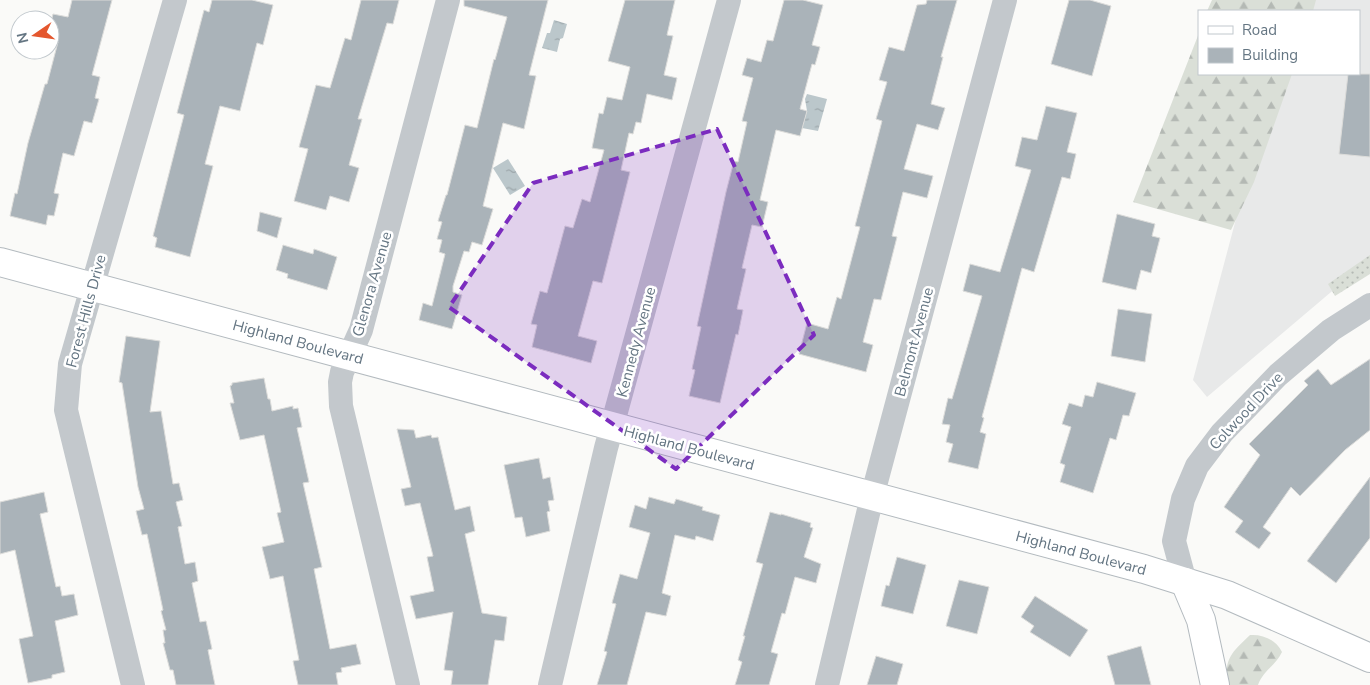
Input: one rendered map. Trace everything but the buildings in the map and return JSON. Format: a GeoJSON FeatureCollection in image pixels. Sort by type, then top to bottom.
{"type":"FeatureCollection","features":[{"type":"Feature","properties":{"kind":"street","name":"Forest Hills Drive"},"geometry":{"type":"LineString","coordinates":[[133,685],[66,410],[70,364],[175,0]]}},
{"type":"Feature","properties":{"kind":"street","name":"Glenora Avenue"},"geometry":{"type":"LineString","coordinates":[[408,685],[340,406],[340,382],[361,330],[448,0]]}},
{"type":"Feature","properties":{"kind":"street","name":"Kennedy Avenue"},"geometry":{"type":"LineString","coordinates":[[550,685],[612,428],[730,0]]}},
{"type":"Feature","properties":{"kind":"street","name":"Belmont Avenue"},"geometry":{"type":"LineString","coordinates":[[827,685],[872,497],[1005,0]]}},
{"type":"Feature","properties":{"kind":"street","name":"Highland Boulevard"},"geometry":{"type":"LineString","coordinates":[[0,262],[612,428],[1144,569],[1227,595],[1370,658]]}},
{"type":"Feature","properties":{"kind":"street","name":"Colwood Drive"},"geometry":{"type":"LineString","coordinates":[[1186,582],[1174,541],[1182,500],[1197,466],[1222,433],[1278,375],[1331,330],[1370,305]]}},
{"type":"Feature","properties":{"kind":"street"},"geometry":{"type":"LineString","coordinates":[[1186,582],[1201,620],[1215,685]]}},
{"type":"Feature","properties":{"kind":"highlighted area"},"geometry":{"type":"Polygon","coordinates":[[[717,129],[814,335],[676,469],[449,307],[533,183],[717,129]]]}},
{"type":"Feature","properties":{"kind":"shaded area"},"geometry":{"type":"Polygon","coordinates":[[[1280,0],[1370,0],[1370,259],[1207,397],[1193,380],[1256,144],[1268,75],[1360,75],[1360,10],[1278,10],[1280,0]]]}},
{"type":"Feature","properties":{"kind":"green space"},"geometry":{"type":"Polygon","coordinates":[[[1212,0],[1316,0],[1313,10],[1207,10],[1212,0]]]}},
{"type":"Feature","properties":{"kind":"green space"},"geometry":{"type":"Polygon","coordinates":[[[1198,36],[1198,75],[1292,75],[1254,182],[1231,230],[1133,202],[1198,36]]]}},
{"type":"Feature","properties":{"kind":"green space"},"geometry":{"type":"Polygon","coordinates":[[[1370,255],[1370,274],[1335,296],[1328,284],[1370,255]]]}},
{"type":"Feature","properties":{"kind":"green space"},"geometry":{"type":"Polygon","coordinates":[[[1250,635],[1269,639],[1282,652],[1258,685],[1225,685],[1228,662],[1231,656],[1238,646],[1250,635]]]}},
{"type":"Feature","properties":{"kind":"water"},"geometry":{"type":"Polygon","coordinates":[[[554,20],[567,24],[563,38],[560,39],[557,52],[542,48],[554,20]]]}},
{"type":"Feature","properties":{"kind":"water"},"geometry":{"type":"Polygon","coordinates":[[[807,94],[827,99],[818,131],[802,128],[807,111],[805,99],[807,94]]]}},
{"type":"Feature","properties":{"kind":"water"},"geometry":{"type":"Polygon","coordinates":[[[508,159],[525,186],[510,195],[493,168],[508,159]]]}}]}
